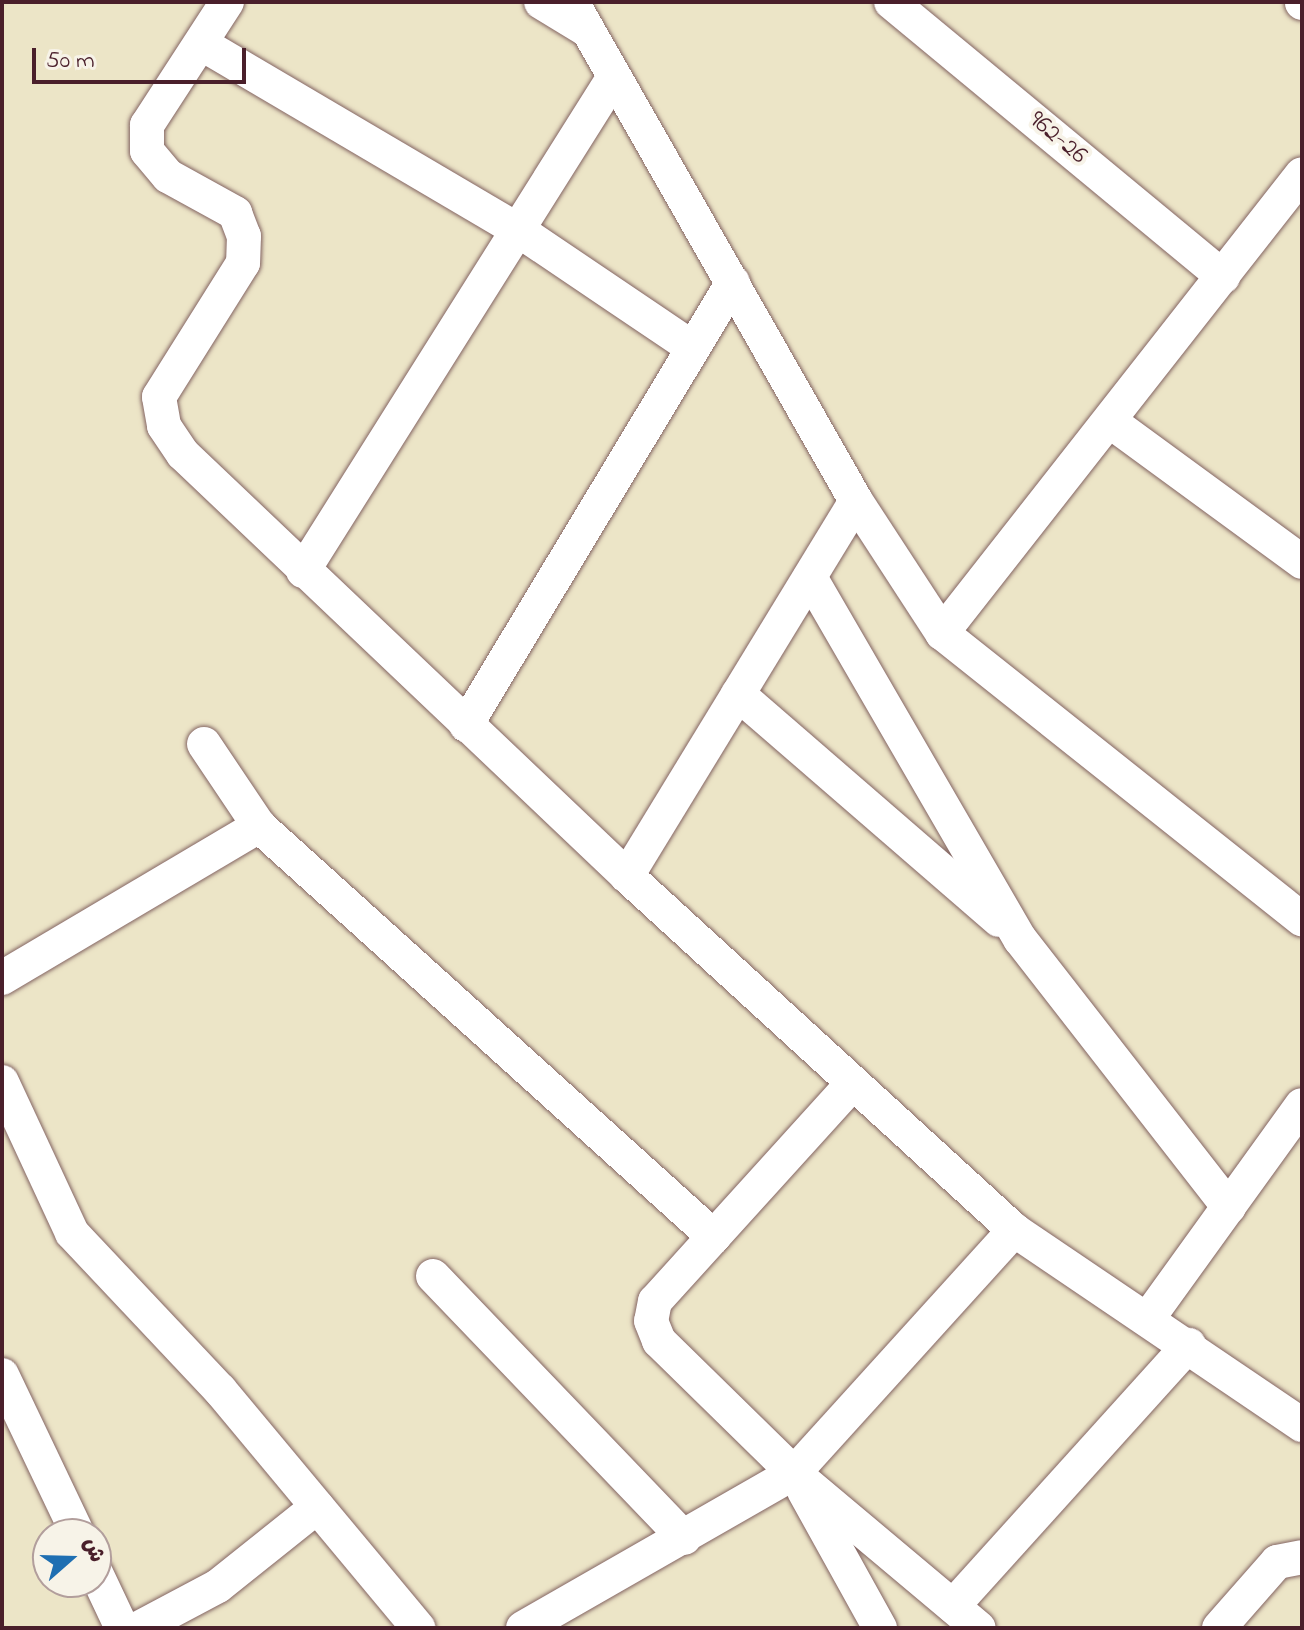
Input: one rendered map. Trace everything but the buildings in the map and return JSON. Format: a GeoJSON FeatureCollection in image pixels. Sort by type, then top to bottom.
{"type":"FeatureCollection","features":[{"type":"Feature","properties":{"kind":"street"},"geometry":{"type":"LineString","coordinates":[[227,2],[147,125],[147,151],[168,176],[235,213],[244,236],[243,263],[159,397],[164,426],[183,454],[627,876],[1014,1230],[1149,1317],[1302,1425]]}},
{"type":"Feature","properties":{"kind":"street"},"geometry":{"type":"LineString","coordinates":[[541,2],[579,16],[612,80],[733,282],[856,501],[942,633],[1302,919]]}},
{"type":"Feature","properties":{"kind":"street","name":"962-26"},"geometry":{"type":"LineString","coordinates":[[899,5],[1223,277]]}},
{"type":"Feature","properties":{"kind":"street"},"geometry":{"type":"LineString","coordinates":[[202,44],[518,230],[693,348]]}},
{"type":"Feature","properties":{"kind":"street"},"geometry":{"type":"LineString","coordinates":[[303,571],[612,80]]}},
{"type":"Feature","properties":{"kind":"street"},"geometry":{"type":"LineString","coordinates":[[942,633],[1111,422],[1302,174]]}},
{"type":"Feature","properties":{"kind":"street"},"geometry":{"type":"LineString","coordinates":[[466,725],[733,282]]}},
{"type":"Feature","properties":{"kind":"street"},"geometry":{"type":"LineString","coordinates":[[1111,422],[1302,562]]}},
{"type":"Feature","properties":{"kind":"street"},"geometry":{"type":"LineString","coordinates":[[627,876],[856,501]]}},
{"type":"Feature","properties":{"kind":"street"},"geometry":{"type":"LineString","coordinates":[[810,577],[1020,939],[1229,1207]]}},
{"type":"Feature","properties":{"kind":"street"},"geometry":{"type":"LineString","coordinates":[[738,694],[1020,939]]}},
{"type":"Feature","properties":{"kind":"street"},"geometry":{"type":"LineString","coordinates":[[204,744],[259,826],[714,1237]]}},
{"type":"Feature","properties":{"kind":"street"},"geometry":{"type":"LineString","coordinates":[[2,978],[259,826]]}},
{"type":"Feature","properties":{"kind":"street"},"geometry":{"type":"LineString","coordinates":[[2,1082],[72,1233],[220,1390],[418,1628]]}},
{"type":"Feature","properties":{"kind":"street"},"geometry":{"type":"LineString","coordinates":[[852,1084],[655,1301],[651,1321],[659,1341],[794,1473],[966,1617],[1189,1345]]}},
{"type":"Feature","properties":{"kind":"street"},"geometry":{"type":"LineString","coordinates":[[1149,1317],[1302,1105]]}},
{"type":"Feature","properties":{"kind":"street"},"geometry":{"type":"LineString","coordinates":[[523,1628],[794,1473],[1014,1230]]}},
{"type":"Feature","properties":{"kind":"street"},"geometry":{"type":"LineString","coordinates":[[433,1276],[684,1538]]}},
{"type":"Feature","properties":{"kind":"street"},"geometry":{"type":"LineString","coordinates":[[2,1375],[70,1518]]}},
{"type":"Feature","properties":{"kind":"street"},"geometry":{"type":"LineString","coordinates":[[794,1473],[880,1628]]}},
{"type":"Feature","properties":{"kind":"street"},"geometry":{"type":"LineString","coordinates":[[139,1628],[218,1586],[317,1507]]}},
{"type":"Feature","properties":{"kind":"street"},"geometry":{"type":"LineString","coordinates":[[1219,1628],[1277,1562],[1302,1557]]}},
{"type":"Feature","properties":{"kind":"street"},"geometry":{"type":"LineString","coordinates":[[108,1598],[122,1628]]}}]}
